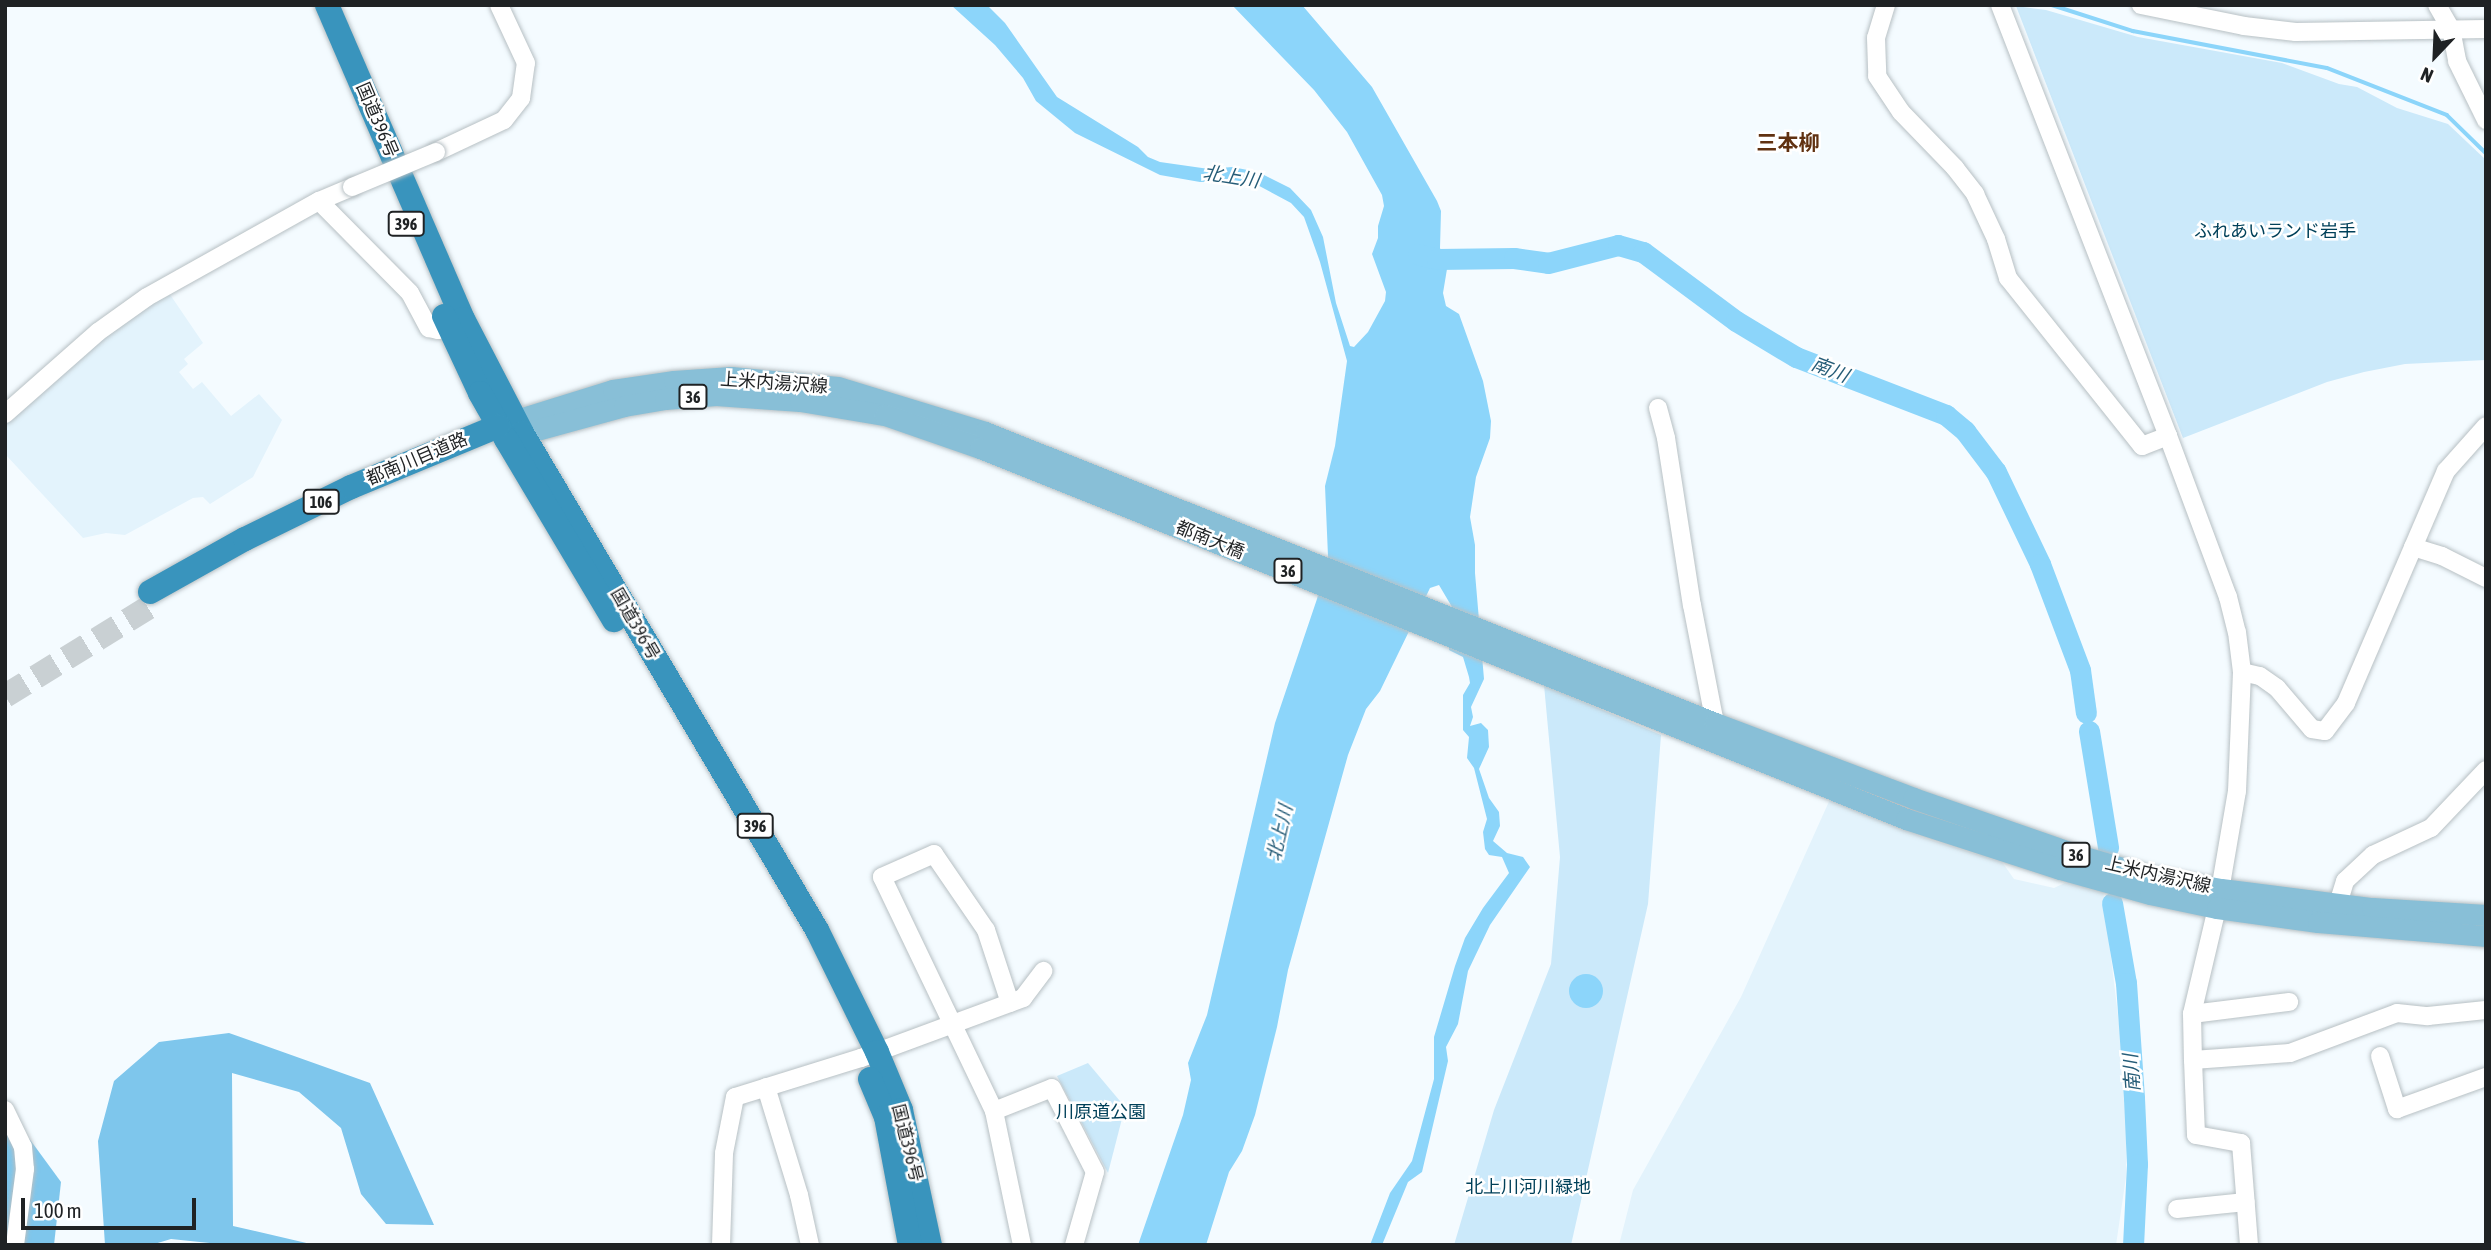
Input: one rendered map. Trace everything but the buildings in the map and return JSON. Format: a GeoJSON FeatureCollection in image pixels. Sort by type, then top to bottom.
{"type":"FeatureCollection","features":[{"type":"Feature","properties":{"kind":"highway","name":"国道396号"},"geometry":{"type":"LineString","coordinates":[[315,5],[456,323],[510,429],[901,1110],[930,1245]]}},
{"type":"Feature","properties":{"kind":"highway","name":"国道396号"},"geometry":{"type":"LineString","coordinates":[[327,5],[456,323]]}},
{"type":"Feature","properties":{"kind":"highway","name":"都南川目道路"},"geometry":{"type":"LineString","coordinates":[[153,597],[245,539],[351,487],[510,429]]}},
{"type":"Feature","properties":{"kind":"highway","name":"国道396号"},"geometry":{"type":"LineString","coordinates":[[869,1055],[886,1117],[911,1245]]}},
{"type":"Feature","properties":{"kind":"main road","name":"上米内湯沢線"},"geometry":{"type":"LineString","coordinates":[[510,429],[613,390],[731,377],[838,387],[886,407]]}},
{"type":"Feature","properties":{"kind":"main road","name":"都南大橋"},"geometry":{"type":"LineString","coordinates":[[886,407],[980,448],[1688,721]]}},
{"type":"Feature","properties":{"kind":"main road","name":"上米内湯沢線"},"geometry":{"type":"LineString","coordinates":[[1688,721],[1716,723],[1913,799],[2219,899],[2331,923],[2486,936]]}},
{"type":"Feature","properties":{"kind":"main road","name":"上米内湯沢線"},"geometry":{"type":"LineString","coordinates":[[1688,721],[1906,819],[2150,894],[2486,915]]}},
{"type":"Feature","properties":{"kind":"street"},"geometry":{"type":"LineString","coordinates":[[5,414],[98,332],[147,297],[319,201],[504,120],[521,98],[526,63],[499,5]]}},
{"type":"Feature","properties":{"kind":"street"},"geometry":{"type":"LineString","coordinates":[[1886,5],[1876,38],[1877,76],[1901,112],[1955,168],[1975,194],[1996,239],[2008,278],[2142,446],[2168,436]]}},
{"type":"Feature","properties":{"kind":"street"},"geometry":{"type":"LineString","coordinates":[[2000,5],[2228,597],[2242,672],[2237,791],[2219,899],[2192,1014],[2195,1130],[2201,1137],[2241,1143],[2249,1245]]}},
{"type":"Feature","properties":{"kind":"street"},"geometry":{"type":"LineString","coordinates":[[2141,5],[2244,26],[2297,32],[2486,29]]}},
{"type":"Feature","properties":{"kind":"street"},"geometry":{"type":"LineString","coordinates":[[2437,5],[2451,29],[2457,61],[2486,120]]}},
{"type":"Feature","properties":{"kind":"street"},"geometry":{"type":"LineString","coordinates":[[319,201],[410,293],[429,328],[456,323]]}},
{"type":"Feature","properties":{"kind":"street"},"geometry":{"type":"LineString","coordinates":[[1658,408],[1666,438],[1692,605],[1716,723]]}},
{"type":"Feature","properties":{"kind":"street"},"geometry":{"type":"LineString","coordinates":[[2242,672],[2260,676],[2277,688],[2312,729],[2325,731],[2346,703],[2446,471],[2486,426]]}},
{"type":"Feature","properties":{"kind":"street"},"geometry":{"type":"LineString","coordinates":[[2413,547],[2442,556],[2486,578]]}},
{"type":"Feature","properties":{"kind":"street"},"geometry":{"type":"LineString","coordinates":[[2338,904],[2342,884],[2373,855],[2431,828],[2486,770]]}},
{"type":"Feature","properties":{"kind":"street"},"geometry":{"type":"LineString","coordinates":[[1010,1003],[986,930],[934,854],[882,877],[994,1111],[1022,1245]]}},
{"type":"Feature","properties":{"kind":"street"},"geometry":{"type":"LineString","coordinates":[[721,1245],[724,1153],[735,1097],[869,1055],[1023,998],[1043,971]]}},
{"type":"Feature","properties":{"kind":"street"},"geometry":{"type":"LineString","coordinates":[[2192,1014],[2289,1002]]}},
{"type":"Feature","properties":{"kind":"street"},"geometry":{"type":"LineString","coordinates":[[2193,1060],[2290,1053],[2397,1013],[2428,1016],[2486,1010]]}},
{"type":"Feature","properties":{"kind":"street"},"geometry":{"type":"LineString","coordinates":[[2380,1056],[2397,1110],[2486,1077]]}},
{"type":"Feature","properties":{"kind":"street"},"geometry":{"type":"LineString","coordinates":[[766,1087],[799,1195],[810,1245]]}},
{"type":"Feature","properties":{"kind":"street"},"geometry":{"type":"LineString","coordinates":[[994,1111],[1052,1088],[1094,1172],[1074,1245]]}},
{"type":"Feature","properties":{"kind":"street"},"geometry":{"type":"LineString","coordinates":[[5,1110],[23,1147],[25,1169],[15,1245]]}},
{"type":"Feature","properties":{"kind":"street"},"geometry":{"type":"LineString","coordinates":[[2177,1209],[2246,1202]]}},
{"type":"Feature","properties":{"kind":"shaded area"},"geometry":{"type":"Polygon","coordinates":[[[169,293],[203,343],[184,359],[188,364],[179,372],[193,389],[202,382],[231,416],[259,394],[282,420],[253,477],[210,504],[203,497],[193,498],[125,535],[106,533],[83,538],[5,454],[5,422],[116,327],[169,293]]]}},
{"type":"Feature","properties":{"kind":"shaded area"},"geometry":{"type":"Polygon","coordinates":[[[1831,797],[1924,838],[2002,862],[2014,879],[2054,888],[2069,881],[2103,891],[2126,1082],[2126,1177],[2116,1245],[1619,1245],[1633,1190],[1741,997],[1831,797]]]}},
{"type":"Feature","properties":{"kind":"shaded area"},"geometry":{"type":"Polygon","coordinates":[[[229,1033],[370,1083],[434,1225],[386,1224],[361,1194],[341,1128],[299,1092],[232,1073],[233,1226],[315,1245],[229,1245],[171,1239],[151,1245],[105,1245],[98,1141],[114,1081],[159,1042],[229,1033]]]}},
{"type":"Feature","properties":{"kind":"shaded area"},"geometry":{"type":"Polygon","coordinates":[[[5,1117],[31,1141],[61,1182],[54,1245],[5,1245],[5,1117]]]}},
{"type":"Feature","properties":{"kind":"green space","name":"ふれあいランド岩手"},"geometry":{"type":"Polygon","coordinates":[[[2016,6],[2046,10],[2138,37],[2282,63],[2339,84],[2357,87],[2397,108],[2448,124],[2486,160],[2486,360],[2405,364],[2364,372],[2327,382],[2183,438],[2016,6]]]}},
{"type":"Feature","properties":{"kind":"green space","name":"北上川河川緑地"},"geometry":{"type":"Polygon","coordinates":[[[1544,685],[1661,735],[1648,904],[1571,1245],[1454,1245],[1494,1110],[1551,964],[1560,857],[1544,685]]]}},
{"type":"Feature","properties":{"kind":"green space","name":"川原道公園"},"geometry":{"type":"Polygon","coordinates":[[[1088,1063],[1125,1107],[1108,1173],[1057,1076],[1088,1063]]]}},
{"type":"Feature","properties":{"kind":"water","name":"北上川"},"geometry":{"type":"Polygon","coordinates":[[[951,5],[987,5],[1005,23],[1057,97],[1138,147],[1148,157],[1160,162],[1209,169],[1232,167],[1258,172],[1290,188],[1311,210],[1323,237],[1336,303],[1350,346],[1354,347],[1368,332],[1385,301],[1386,292],[1372,254],[1384,206],[1382,195],[1347,132],[1314,90],[1232,5],[1302,5],[1372,87],[1441,211],[1440,248],[1447,269],[1443,293],[1446,306],[1459,314],[1483,381],[1491,421],[1490,438],[1476,477],[1470,517],[1475,545],[1484,679],[1471,707],[1473,717],[1470,726],[1481,723],[1488,730],[1489,747],[1479,769],[1489,798],[1499,812],[1500,826],[1493,841],[1507,853],[1523,857],[1530,867],[1490,925],[1468,971],[1458,1024],[1446,1047],[1448,1061],[1422,1172],[1408,1182],[1382,1245],[1370,1245],[1390,1193],[1412,1161],[1434,1079],[1434,1037],[1455,966],[1465,938],[1509,873],[1502,857],[1489,855],[1485,849],[1483,832],[1487,819],[1474,768],[1467,758],[1469,737],[1463,730],[1463,695],[1470,683],[1469,677],[1463,657],[1449,650],[1452,607],[1439,585],[1430,588],[1380,691],[1366,709],[1348,755],[1288,970],[1255,1115],[1242,1151],[1229,1172],[1206,1245],[1138,1245],[1183,1115],[1191,1080],[1188,1063],[1207,1015],[1275,723],[1317,599],[1328,556],[1325,486],[1335,446],[1347,361],[1320,262],[1304,217],[1291,203],[1250,181],[1200,182],[1160,175],[1075,133],[1036,101],[1023,78],[995,45],[951,5]]]}},
{"type":"Feature","properties":{"kind":"water"},"geometry":{"type":"Polygon","coordinates":[[[1586,974],[1598,979],[1603,991],[1598,1003],[1586,1008],[1574,1003],[1569,991],[1574,979],[1586,974]]]}},
{"type":"Feature","properties":{"kind":"waterway"},"geometry":{"type":"LineString","coordinates":[[2052,5],[2133,31],[2327,68],[2447,115],[2486,153]]}},
{"type":"Feature","properties":{"kind":"waterway","name":"南川"},"geometry":{"type":"LineString","coordinates":[[1418,254],[1437,259],[1514,258],[1548,263],[1618,245],[1643,252],[1736,321],[1796,357],[1946,415],[1965,431],[1996,472],[2040,564],[2080,670],[2086,713]]}},
{"type":"Feature","properties":{"kind":"waterway","name":"南川"},"geometry":{"type":"LineString","coordinates":[[2089,731],[2108,847]]}},
{"type":"Feature","properties":{"kind":"waterway","name":"南川"},"geometry":{"type":"LineString","coordinates":[[2112,903],[2126,983],[2134,1098],[2137,1164],[2133,1245]]}},
{"type":"Feature","properties":{"kind":"tunnel"},"geometry":{"type":"LineString","coordinates":[[5,696],[157,602]]}},
{"type":"Feature","properties":{"kind":"district","name":"三本柳"},"geometry":{"type":"Point","coordinates":[1788,142]}}]}
